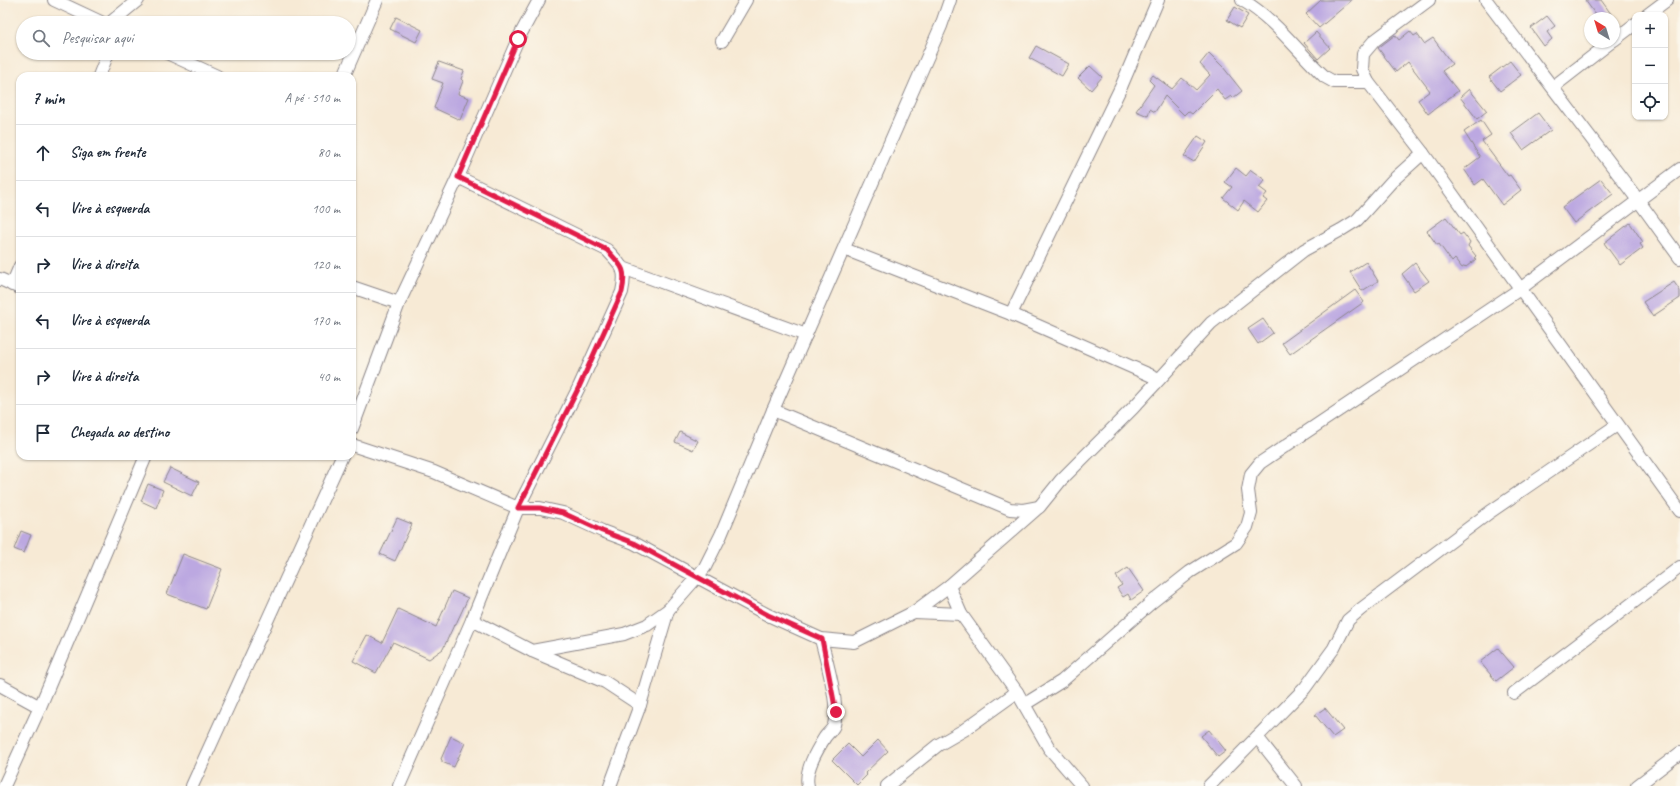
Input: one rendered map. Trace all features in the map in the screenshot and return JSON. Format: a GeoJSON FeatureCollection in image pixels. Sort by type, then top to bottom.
{"type":"FeatureCollection","features":[{"type":"Feature","properties":{"kind":"street"},"geometry":{"type":"LineString","coordinates":[[54,0],[88,16]]}},
{"type":"Feature","properties":{"kind":"street"},"geometry":{"type":"LineString","coordinates":[[119,16],[138,0]]}},
{"type":"Feature","properties":{"kind":"street"},"geometry":{"type":"LineString","coordinates":[[356,49],[378,0]]}},
{"type":"Feature","properties":{"kind":"street"},"geometry":{"type":"LineString","coordinates":[[356,418],[399,303],[458,177],[518,39],[539,0]]}},
{"type":"Feature","properties":{"kind":"street"},"geometry":{"type":"LineString","coordinates":[[722,41],[746,0]]}},
{"type":"Feature","properties":{"kind":"street"},"geometry":{"type":"LineString","coordinates":[[532,651],[624,634],[647,624],[668,610],[706,567],[941,26],[950,0]]}},
{"type":"Feature","properties":{"kind":"street"},"geometry":{"type":"LineString","coordinates":[[1011,314],[1121,86],[1158,0]]}},
{"type":"Feature","properties":{"kind":"street"},"geometry":{"type":"LineString","coordinates":[[1242,0],[1255,8],[1268,20],[1325,77],[1334,82],[1368,82]]}},
{"type":"Feature","properties":{"kind":"street"},"geometry":{"type":"LineString","coordinates":[[1429,0],[1374,41],[1364,54],[1362,69],[1368,82],[1422,153],[1616,425],[1680,511]]}},
{"type":"Feature","properties":{"kind":"street"},"geometry":{"type":"LineString","coordinates":[[1486,0],[1638,200],[1680,258]]}},
{"type":"Feature","properties":{"kind":"street"},"geometry":{"type":"LineString","coordinates":[[1651,12],[1667,0]]}},
{"type":"Feature","properties":{"kind":"street"},"geometry":{"type":"LineString","coordinates":[[1620,35],[1632,26]]}},
{"type":"Feature","properties":{"kind":"street"},"geometry":{"type":"LineString","coordinates":[[1553,87],[1603,48]]}},
{"type":"Feature","properties":{"kind":"street"},"geometry":{"type":"LineString","coordinates":[[101,72],[105,60]]}},
{"type":"Feature","properties":{"kind":"street"},"geometry":{"type":"LineString","coordinates":[[182,60],[207,72]]}},
{"type":"Feature","properties":{"kind":"street"},"geometry":{"type":"LineString","coordinates":[[346,72],[351,60]]}},
{"type":"Feature","properties":{"kind":"street"},"geometry":{"type":"LineString","coordinates":[[356,446],[434,472],[518,508],[540,508],[563,513],[602,531],[634,543],[768,615],[822,639],[854,642],[914,612],[949,586],[1040,506],[1061,480],[1128,413],[1211,323],[1304,250],[1342,230],[1357,220],[1392,181],[1422,153]]}},
{"type":"Feature","properties":{"kind":"street"},"geometry":{"type":"LineString","coordinates":[[1025,704],[1062,681],[1152,602],[1190,572],[1236,543],[1247,527],[1251,513],[1248,490],[1251,474],[1260,463],[1520,289],[1680,169]]}},
{"type":"Feature","properties":{"kind":"street"},"geometry":{"type":"LineString","coordinates":[[458,177],[607,250],[623,268],[806,335]]}},
{"type":"Feature","properties":{"kind":"street"},"geometry":{"type":"LineString","coordinates":[[844,249],[1011,314],[1159,379]]}},
{"type":"Feature","properties":{"kind":"street"},"geometry":{"type":"LineString","coordinates":[[399,786],[472,620],[518,508],[579,387],[622,292],[624,282],[623,268]]}},
{"type":"Feature","properties":{"kind":"street"},"geometry":{"type":"LineString","coordinates":[[0,279],[16,286]]}},
{"type":"Feature","properties":{"kind":"street"},"geometry":{"type":"LineString","coordinates":[[356,288],[399,303]]}},
{"type":"Feature","properties":{"kind":"street"},"geometry":{"type":"LineString","coordinates":[[773,410],[1010,509],[1023,510],[1040,506]]}},
{"type":"Feature","properties":{"kind":"street"},"geometry":{"type":"LineString","coordinates":[[1209,786],[1305,688],[1334,648],[1348,620],[1490,512],[1616,425]]}},
{"type":"Feature","properties":{"kind":"street"},"geometry":{"type":"LineString","coordinates":[[4,786],[40,707],[144,460]]}},
{"type":"Feature","properties":{"kind":"street"},"geometry":{"type":"LineString","coordinates":[[192,786],[340,460]]}},
{"type":"Feature","properties":{"kind":"street"},"geometry":{"type":"LineString","coordinates":[[1010,509],[1014,530]]}},
{"type":"Feature","properties":{"kind":"street"},"geometry":{"type":"LineString","coordinates":[[1514,693],[1680,567]]}},
{"type":"Feature","properties":{"kind":"street"},"geometry":{"type":"LineString","coordinates":[[949,586],[961,614],[1025,704],[1049,748],[1082,786]]}},
{"type":"Feature","properties":{"kind":"street"},"geometry":{"type":"LineString","coordinates":[[610,786],[640,705],[668,610]]}},
{"type":"Feature","properties":{"kind":"street"},"geometry":{"type":"LineString","coordinates":[[914,612],[961,614]]}},
{"type":"Feature","properties":{"kind":"street"},"geometry":{"type":"LineString","coordinates":[[472,620],[532,651],[605,682],[640,705]]}},
{"type":"Feature","properties":{"kind":"street"},"geometry":{"type":"LineString","coordinates":[[808,786],[807,782],[809,770],[819,748],[834,726],[836,712],[822,639]]}},
{"type":"Feature","properties":{"kind":"street"},"geometry":{"type":"LineString","coordinates":[[0,685],[40,707]]}},
{"type":"Feature","properties":{"kind":"street"},"geometry":{"type":"LineString","coordinates":[[887,786],[938,745],[964,730],[1017,692]]}},
{"type":"Feature","properties":{"kind":"street"},"geometry":{"type":"LineString","coordinates":[[1257,737],[1296,786]]}},
{"type":"Feature","properties":{"kind":"street"},"geometry":{"type":"LineString","coordinates":[[1637,786],[1680,753]]}},
{"type":"Feature","properties":{"kind":"building"},"geometry":{"type":"Polygon","coordinates":[[[1321,0],[1352,0],[1319,28],[1306,14],[1321,0]]]}},
{"type":"Feature","properties":{"kind":"building"},"geometry":{"type":"Polygon","coordinates":[[[1585,0],[1601,0],[1610,12],[1594,12],[1585,0]]]}},
{"type":"Feature","properties":{"kind":"building"},"geometry":{"type":"Polygon","coordinates":[[[1235,7],[1248,15],[1240,28],[1227,20],[1235,7]]]}},
{"type":"Feature","properties":{"kind":"building"},"geometry":{"type":"Polygon","coordinates":[[[1547,16],[1555,26],[1547,32],[1552,39],[1544,46],[1531,28],[1547,16]]]}},
{"type":"Feature","properties":{"kind":"building"},"geometry":{"type":"Polygon","coordinates":[[[396,17],[422,30],[416,42],[390,29],[396,17]]]}},
{"type":"Feature","properties":{"kind":"building"},"geometry":{"type":"Polygon","coordinates":[[[1410,31],[1414,36],[1417,34],[1424,44],[1433,38],[1452,64],[1442,71],[1458,91],[1428,114],[1418,100],[1430,91],[1408,62],[1396,72],[1378,48],[1395,35],[1399,40],[1410,31]]]}},
{"type":"Feature","properties":{"kind":"building"},"geometry":{"type":"Polygon","coordinates":[[[1316,32],[1330,48],[1318,59],[1304,43],[1316,32]]]}},
{"type":"Feature","properties":{"kind":"building"},"geometry":{"type":"Polygon","coordinates":[[[1036,46],[1069,64],[1062,76],[1029,58],[1036,46]]]}},
{"type":"Feature","properties":{"kind":"building"},"geometry":{"type":"Polygon","coordinates":[[[1209,53],[1223,67],[1242,91],[1233,98],[1231,96],[1225,100],[1217,89],[1192,114],[1188,111],[1184,115],[1165,96],[1155,112],[1150,109],[1148,116],[1136,111],[1154,85],[1149,80],[1153,75],[1172,89],[1182,78],[1196,90],[1210,75],[1200,64],[1209,53]]]}},
{"type":"Feature","properties":{"kind":"building"},"geometry":{"type":"Polygon","coordinates":[[[1510,61],[1521,75],[1500,91],[1489,77],[1510,61]]]}},
{"type":"Feature","properties":{"kind":"building"},"geometry":{"type":"Polygon","coordinates":[[[439,62],[464,71],[461,79],[463,81],[458,94],[469,98],[460,120],[434,108],[443,83],[432,79],[439,62]]]}},
{"type":"Feature","properties":{"kind":"building"},"geometry":{"type":"Polygon","coordinates":[[[1090,66],[1102,77],[1091,90],[1078,78],[1090,66]]]}},
{"type":"Feature","properties":{"kind":"building"},"geometry":{"type":"Polygon","coordinates":[[[1469,89],[1487,111],[1477,119],[1460,97],[1469,89]]]}},
{"type":"Feature","properties":{"kind":"building"},"geometry":{"type":"Polygon","coordinates":[[[1538,113],[1551,130],[1523,150],[1511,133],[1538,113]]]}},
{"type":"Feature","properties":{"kind":"building"},"geometry":{"type":"Polygon","coordinates":[[[1481,120],[1491,135],[1482,141],[1508,176],[1510,175],[1521,190],[1502,205],[1483,179],[1475,185],[1464,169],[1480,157],[1464,132],[1481,120]]]}},
{"type":"Feature","properties":{"kind":"building"},"geometry":{"type":"Polygon","coordinates":[[[1198,136],[1207,142],[1194,162],[1184,156],[1198,136]]]}},
{"type":"Feature","properties":{"kind":"building"},"geometry":{"type":"Polygon","coordinates":[[[1236,168],[1246,176],[1251,170],[1265,180],[1259,187],[1267,193],[1263,198],[1267,201],[1258,212],[1244,201],[1238,210],[1223,198],[1232,187],[1225,182],[1236,168]]]}},
{"type":"Feature","properties":{"kind":"building"},"geometry":{"type":"Polygon","coordinates":[[[1601,179],[1613,194],[1574,223],[1562,207],[1601,179]]]}},
{"type":"Feature","properties":{"kind":"building"},"geometry":{"type":"Polygon","coordinates":[[[1446,217],[1460,235],[1463,233],[1470,242],[1468,246],[1476,256],[1474,258],[1476,259],[1466,267],[1465,266],[1462,268],[1455,259],[1452,262],[1427,231],[1446,217]]]}},
{"type":"Feature","properties":{"kind":"building"},"geometry":{"type":"Polygon","coordinates":[[[1630,223],[1643,242],[1640,244],[1643,248],[1620,265],[1604,243],[1630,223]]]}},
{"type":"Feature","properties":{"kind":"building"},"geometry":{"type":"Polygon","coordinates":[[[1366,262],[1378,281],[1362,291],[1350,272],[1366,262]]]}},
{"type":"Feature","properties":{"kind":"building"},"geometry":{"type":"Polygon","coordinates":[[[1415,263],[1429,281],[1414,291],[1402,274],[1415,263]]]}},
{"type":"Feature","properties":{"kind":"building"},"geometry":{"type":"Polygon","coordinates":[[[1674,282],[1680,291],[1680,298],[1653,316],[1643,302],[1674,282]]]}},
{"type":"Feature","properties":{"kind":"building"},"geometry":{"type":"Polygon","coordinates":[[[1355,290],[1364,302],[1290,354],[1282,343],[1355,290]]]}},
{"type":"Feature","properties":{"kind":"building"},"geometry":{"type":"Polygon","coordinates":[[[1263,319],[1273,333],[1258,344],[1248,329],[1263,319]]]}},
{"type":"Feature","properties":{"kind":"building"},"geometry":{"type":"Polygon","coordinates":[[[680,432],[698,441],[693,450],[675,442],[680,432]]]}},
{"type":"Feature","properties":{"kind":"building"},"geometry":{"type":"Polygon","coordinates":[[[170,468],[199,482],[192,496],[163,482],[170,468]]]}},
{"type":"Feature","properties":{"kind":"building"},"geometry":{"type":"Polygon","coordinates":[[[148,484],[163,490],[156,508],[141,501],[148,484]]]}},
{"type":"Feature","properties":{"kind":"building"},"geometry":{"type":"Polygon","coordinates":[[[397,518],[412,524],[395,561],[380,554],[397,518]]]}},
{"type":"Feature","properties":{"kind":"building"},"geometry":{"type":"Polygon","coordinates":[[[21,531],[31,535],[24,553],[14,549],[21,531]]]}},
{"type":"Feature","properties":{"kind":"building"},"geometry":{"type":"Polygon","coordinates":[[[183,554],[222,569],[206,609],[167,594],[183,554]]]}},
{"type":"Feature","properties":{"kind":"building"},"geometry":{"type":"Polygon","coordinates":[[[1128,568],[1144,591],[1131,600],[1128,594],[1123,597],[1117,588],[1122,585],[1116,576],[1128,568]]]}},
{"type":"Feature","properties":{"kind":"building"},"geometry":{"type":"Polygon","coordinates":[[[452,591],[468,598],[443,649],[429,659],[393,642],[376,673],[353,661],[367,635],[382,643],[398,609],[436,627],[452,591]]]}},
{"type":"Feature","properties":{"kind":"building"},"geometry":{"type":"Polygon","coordinates":[[[1498,648],[1514,667],[1496,681],[1480,662],[1498,648]]]}},
{"type":"Feature","properties":{"kind":"building"},"geometry":{"type":"Polygon","coordinates":[[[1325,708],[1343,730],[1333,737],[1315,715],[1325,708]]]}},
{"type":"Feature","properties":{"kind":"building"},"geometry":{"type":"Polygon","coordinates":[[[1209,730],[1226,751],[1218,757],[1201,736],[1209,730]]]}},
{"type":"Feature","properties":{"kind":"building"},"geometry":{"type":"Polygon","coordinates":[[[451,736],[465,743],[454,767],[442,762],[441,759],[451,736]]]}},
{"type":"Feature","properties":{"kind":"building"},"geometry":{"type":"Polygon","coordinates":[[[878,740],[888,751],[865,773],[867,775],[857,785],[832,760],[848,744],[861,757],[878,740]]]}},
{"type":"Feature","properties":{"kind":"route"},"geometry":{"type":"LineString","coordinates":[[518,39],[458,177],[607,250],[623,268],[624,282],[622,292],[579,387],[518,508],[540,508],[563,513],[602,531],[634,543],[663,557],[768,615],[822,639],[834,695],[836,712]]}}]}
